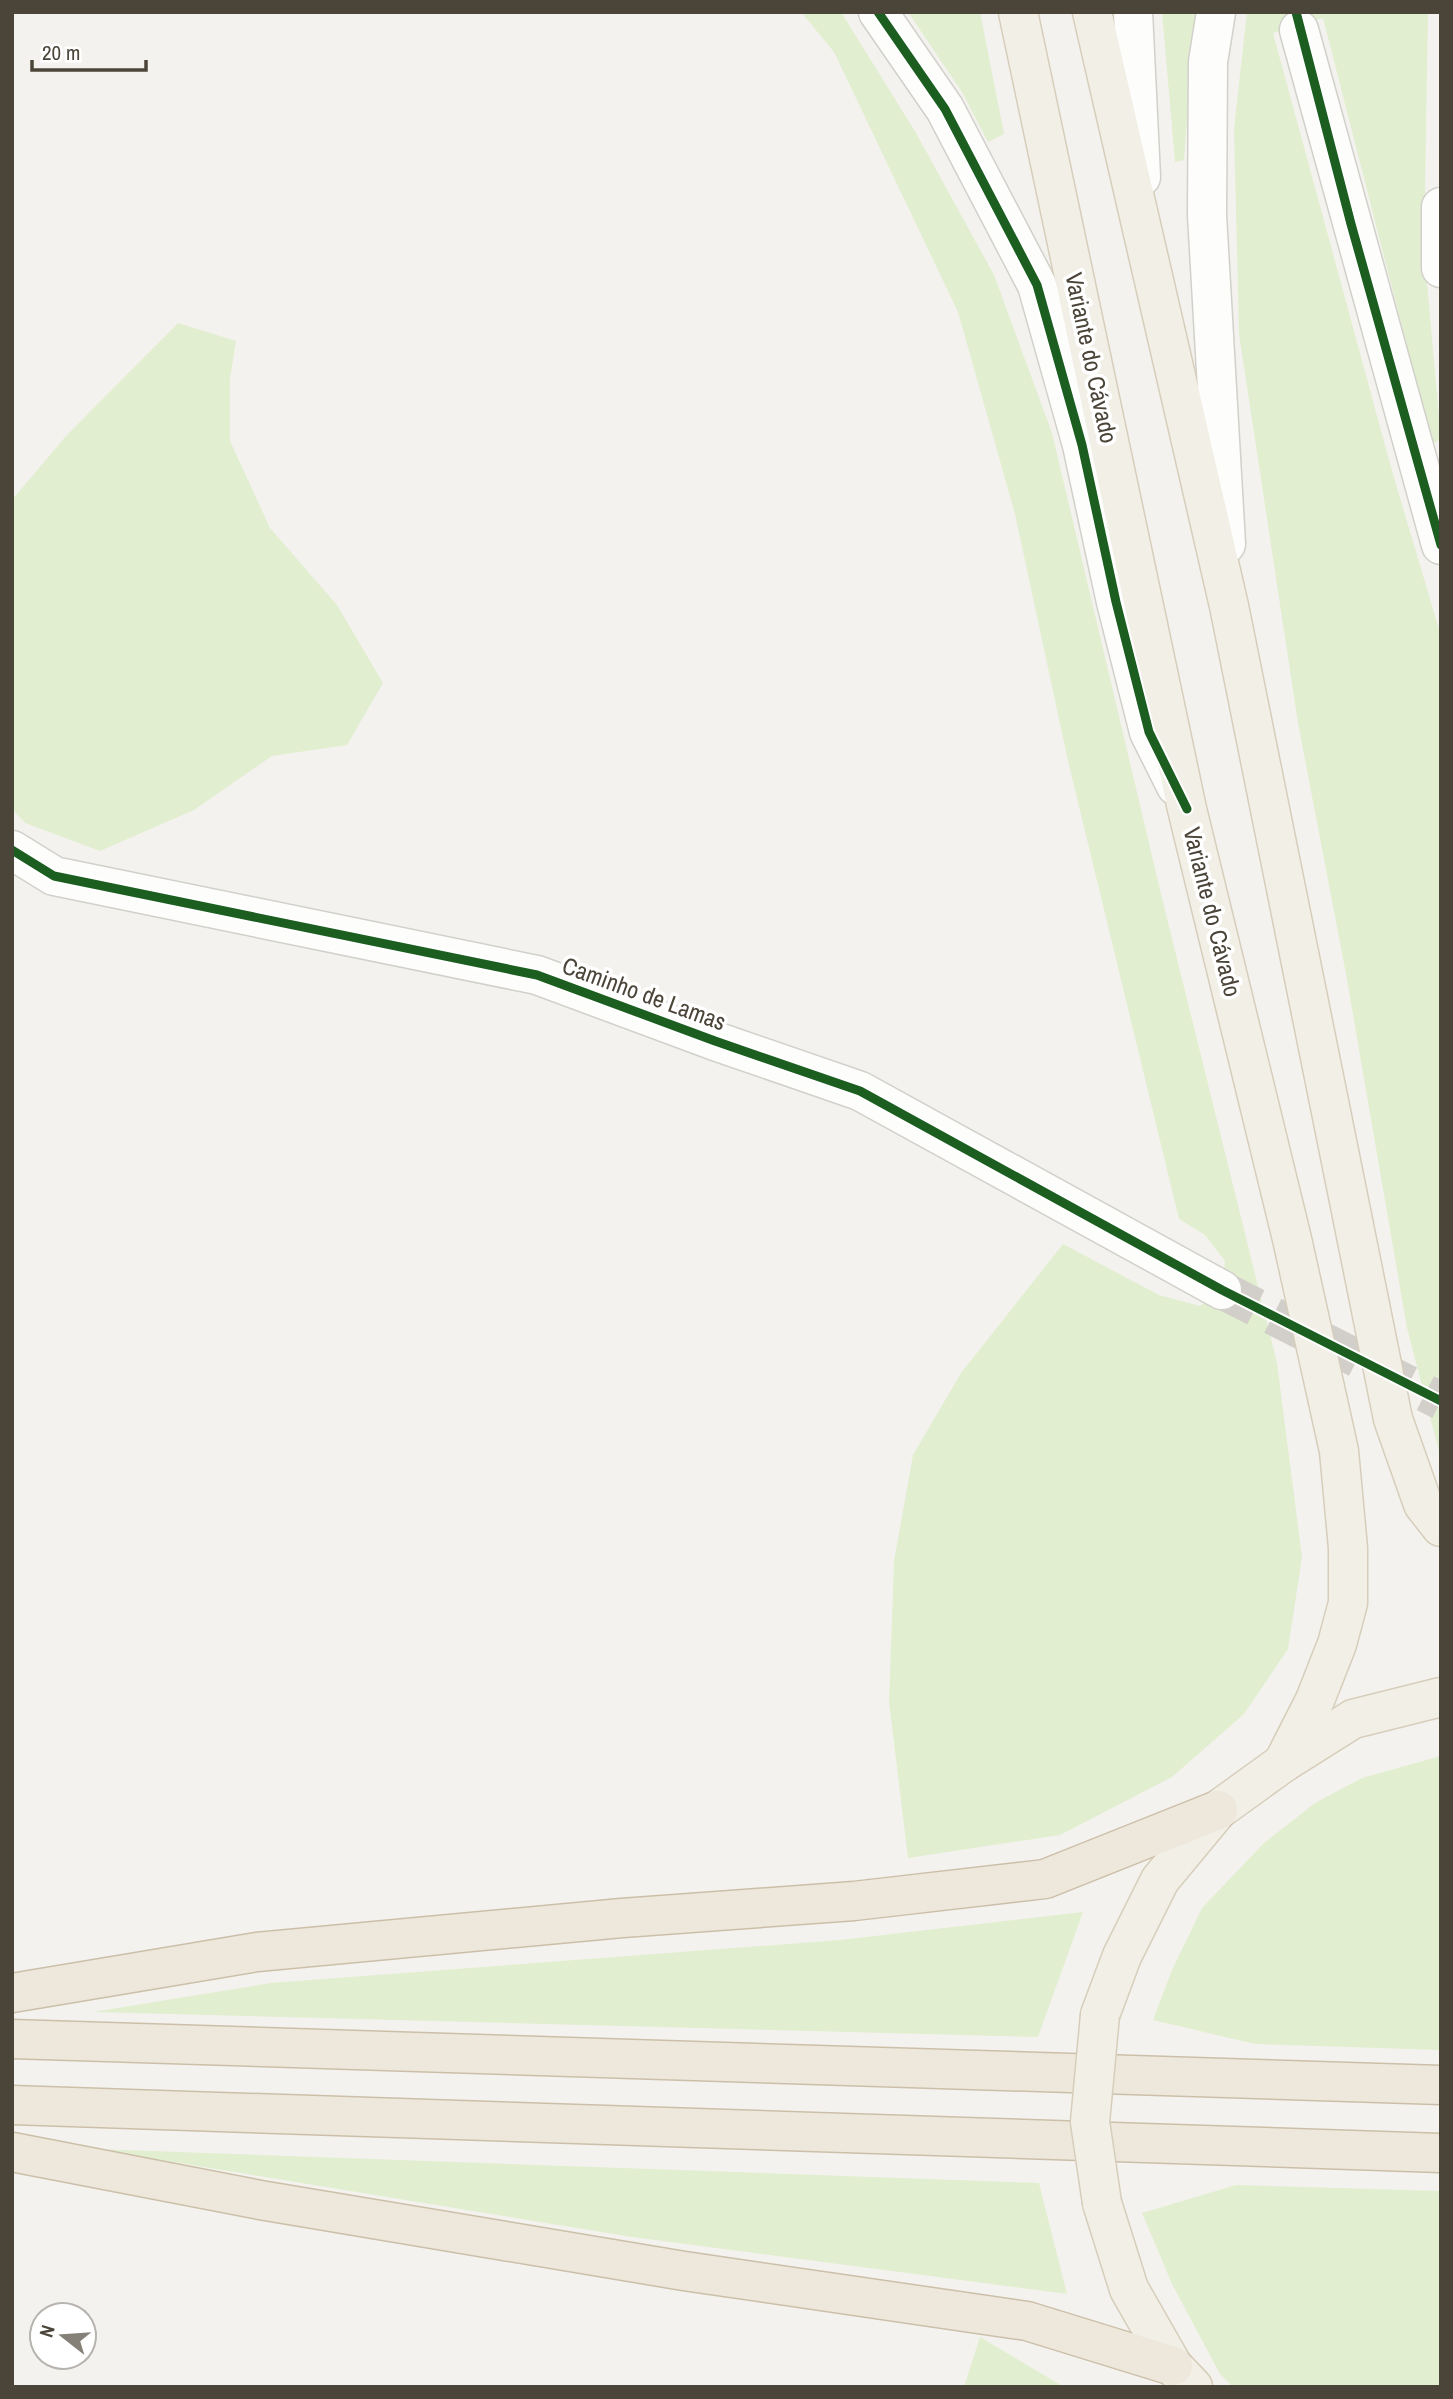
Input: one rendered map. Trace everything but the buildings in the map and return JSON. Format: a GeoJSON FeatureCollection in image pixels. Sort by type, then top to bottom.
{"type":"FeatureCollection","features":[{"type":"Feature","properties":{"kind":"highway"},"geometry":{"type":"LineString","coordinates":[[12,1993],[257,1952],[854,1900],[1045,1879],[1218,1810]]}},
{"type":"Feature","properties":{"kind":"highway"},"geometry":{"type":"LineString","coordinates":[[12,2039],[1441,2085]]}},
{"type":"Feature","properties":{"kind":"highway"},"geometry":{"type":"LineString","coordinates":[[12,2105],[1441,2153]]}},
{"type":"Feature","properties":{"kind":"highway"},"geometry":{"type":"LineString","coordinates":[[12,2152],[260,2200],[656,2266],[1027,2321],[1183,2376]]}},
{"type":"Feature","properties":{"kind":"main road","name":"Variante do Cávado"},"geometry":{"type":"LineString","coordinates":[[1018,12],[1187,809],[1289,1226],[1339,1451],[1348,1548],[1348,1603],[1337,1644],[1315,1700],[1283,1763]]}},
{"type":"Feature","properties":{"kind":"main road"},"geometry":{"type":"LineString","coordinates":[[1092,12],[1229,606],[1393,1419],[1423,1504],[1441,1527]]}},
{"type":"Feature","properties":{"kind":"main road"},"geometry":{"type":"LineString","coordinates":[[1183,2376],[1129,2289],[1102,2203],[1090,2122],[1100,2015],[1122,1956],[1160,1880],[1218,1810],[1283,1763],[1353,1719],[1441,1697]]}},
{"type":"Feature","properties":{"kind":"street"},"geometry":{"type":"LineString","coordinates":[[878,12],[945,109],[1037,285],[1082,445],[1116,602],[1149,732],[1187,809]]}},
{"type":"Feature","properties":{"kind":"street"},"geometry":{"type":"LineString","coordinates":[[1133,12],[1144,235]]}},
{"type":"Feature","properties":{"kind":"street"},"geometry":{"type":"LineString","coordinates":[[1216,12],[1208,62],[1207,215],[1229,606]]}},
{"type":"Feature","properties":{"kind":"street"},"geometry":{"type":"LineString","coordinates":[[1299,30],[1441,545]]}},
{"type":"Feature","properties":{"kind":"street"},"geometry":{"type":"LineString","coordinates":[[1441,207],[1441,268]]}},
{"type":"Feature","properties":{"kind":"street","name":"Caminho de Lamas"},"geometry":{"type":"LineString","coordinates":[[12,850],[54,876],[537,975],[860,1091],[1222,1290]]}},
{"type":"Feature","properties":{"kind":"green space"},"geometry":{"type":"Polygon","coordinates":[[[801,12],[841,12],[916,133],[994,275],[1052,433],[1161,894],[1277,1363],[1302,1557],[1288,1649],[1244,1714],[1172,1777],[1060,1835],[908,1858],[889,1702],[894,1561],[913,1455],[961,1373],[1063,1244],[1159,1295],[1200,1306],[1222,1290],[1225,1261],[1205,1235],[1179,1219],[1068,761],[1015,514],[958,312],[834,52],[801,12]]]}},
{"type":"Feature","properties":{"kind":"green space"},"geometry":{"type":"Polygon","coordinates":[[[908,12],[980,12],[1004,134],[988,142],[962,92],[908,12]]]}},
{"type":"Feature","properties":{"kind":"green space"},"geometry":{"type":"Polygon","coordinates":[[[1162,12],[1195,12],[1184,160],[1175,162],[1162,12]]]}},
{"type":"Feature","properties":{"kind":"green space"},"geometry":{"type":"Polygon","coordinates":[[[1247,12],[1428,12],[1424,250],[1441,439],[1432,444],[1323,18],[1273,33],[1392,471],[1441,636],[1441,1459],[1407,1328],[1346,974],[1298,723],[1239,334],[1234,129],[1247,12]]]}},
{"type":"Feature","properties":{"kind":"green space"},"geometry":{"type":"Polygon","coordinates":[[[178,323],[236,341],[230,379],[230,441],[270,528],[337,605],[383,683],[347,745],[272,756],[194,810],[100,851],[25,823],[12,809],[12,500],[66,436],[178,323]]]}},
{"type":"Feature","properties":{"kind":"green space"},"geometry":{"type":"Polygon","coordinates":[[[1441,1756],[1441,2050],[1255,2044],[1153,2020],[1172,1970],[1202,1908],[1264,1843],[1315,1803],[1362,1778],[1441,1756]]]}},
{"type":"Feature","properties":{"kind":"green space"},"geometry":{"type":"Polygon","coordinates":[[[1083,1912],[1038,2037],[93,2012],[271,1983],[840,1940],[1083,1912]]]}},
{"type":"Feature","properties":{"kind":"green space"},"geometry":{"type":"Polygon","coordinates":[[[94,2149],[1039,2183],[1067,2294],[632,2237],[94,2149]]]}},
{"type":"Feature","properties":{"kind":"green space"},"geometry":{"type":"Polygon","coordinates":[[[1236,2185],[1441,2191],[1441,2387],[1233,2387],[1220,2374],[1172,2284],[1142,2213],[1236,2185]]]}},
{"type":"Feature","properties":{"kind":"green space"},"geometry":{"type":"Polygon","coordinates":[[[980,2337],[1064,2387],[964,2387],[980,2337]]]}},
{"type":"Feature","properties":{"kind":"tunnel"},"geometry":{"type":"LineString","coordinates":[[1222,1290],[1441,1401]]}},
{"type":"Feature","properties":{"kind":"cycle path"},"geometry":{"type":"LineString","coordinates":[[878,12],[945,109],[1037,285],[1082,445],[1116,602],[1149,732],[1187,809]]}},
{"type":"Feature","properties":{"kind":"cycle path"},"geometry":{"type":"LineString","coordinates":[[1296,12],[1351,224],[1441,545]]}},
{"type":"Feature","properties":{"kind":"cycle path"},"geometry":{"type":"LineString","coordinates":[[12,850],[54,876],[537,975],[860,1091],[1222,1290],[1441,1401]]}}]}
